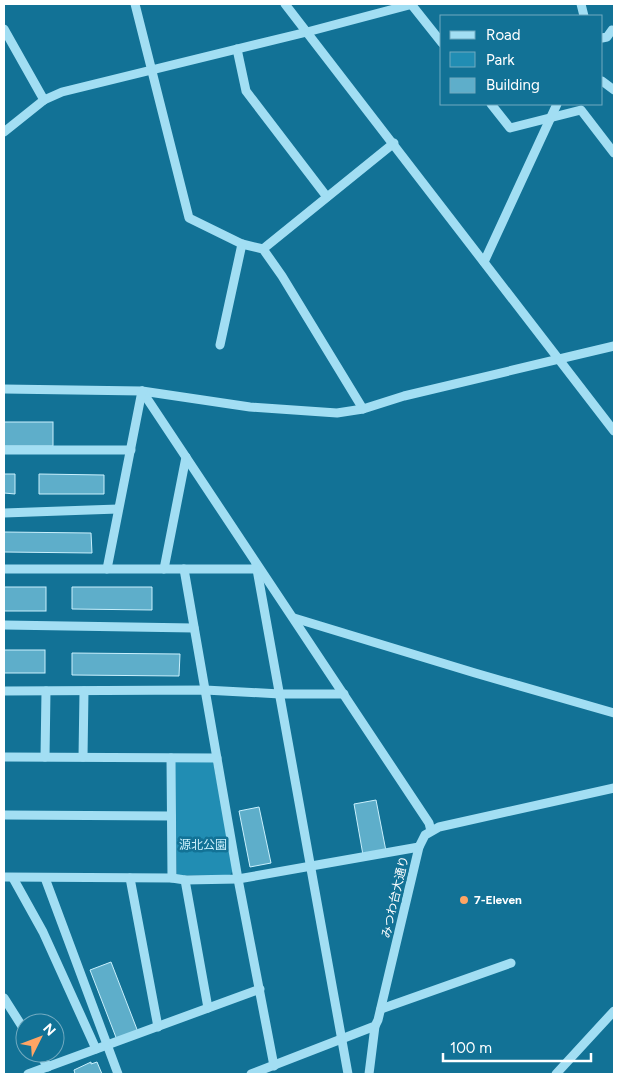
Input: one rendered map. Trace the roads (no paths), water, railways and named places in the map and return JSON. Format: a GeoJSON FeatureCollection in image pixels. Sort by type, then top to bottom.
{"type":"FeatureCollection","features":[{"type":"Feature","properties":{"kind":"street"},"geometry":{"type":"LineString","coordinates":[[135,4],[189,218],[242,244],[263,249],[282,276],[363,409]]}},
{"type":"Feature","properties":{"kind":"street"},"geometry":{"type":"LineString","coordinates":[[285,4],[394,143],[614,431]]}},
{"type":"Feature","properties":{"kind":"street"},"geometry":{"type":"LineString","coordinates":[[4,132],[44,100],[62,92],[307,32],[411,4],[440,40]]}},
{"type":"Feature","properties":{"kind":"street"},"geometry":{"type":"LineString","coordinates":[[4,30],[44,100]]}},
{"type":"Feature","properties":{"kind":"street"},"geometry":{"type":"LineString","coordinates":[[603,38],[607,37],[612,30]]}},
{"type":"Feature","properties":{"kind":"street"},"geometry":{"type":"LineString","coordinates":[[237,49],[246,91],[327,197]]}},
{"type":"Feature","properties":{"kind":"street"},"geometry":{"type":"LineString","coordinates":[[603,82],[614,90]]}},
{"type":"Feature","properties":{"kind":"street"},"geometry":{"type":"LineString","coordinates":[[491,105],[510,128],[581,110],[614,153]]}},
{"type":"Feature","properties":{"kind":"street"},"geometry":{"type":"LineString","coordinates":[[484,262],[556,105]]}},
{"type":"Feature","properties":{"kind":"street"},"geometry":{"type":"LineString","coordinates":[[263,249],[394,143]]}},
{"type":"Feature","properties":{"kind":"street"},"geometry":{"type":"LineString","coordinates":[[220,345],[242,244]]}},
{"type":"Feature","properties":{"kind":"street"},"geometry":{"type":"LineString","coordinates":[[4,389],[142,391],[250,407],[337,414],[363,409],[404,396],[614,346]]}},
{"type":"Feature","properties":{"kind":"street"},"geometry":{"type":"LineString","coordinates":[[107,569],[142,391]]}},
{"type":"Feature","properties":{"kind":"street"},"geometry":{"type":"LineString","coordinates":[[142,391],[429,822],[431,831],[439,827],[614,788]]}},
{"type":"Feature","properties":{"kind":"street"},"geometry":{"type":"LineString","coordinates":[[4,450],[131,450]]}},
{"type":"Feature","properties":{"kind":"street"},"geometry":{"type":"LineString","coordinates":[[164,569],[186,457]]}},
{"type":"Feature","properties":{"kind":"street"},"geometry":{"type":"LineString","coordinates":[[4,513],[118,509]]}},
{"type":"Feature","properties":{"kind":"street"},"geometry":{"type":"LineString","coordinates":[[255,559],[348,1074]]}},
{"type":"Feature","properties":{"kind":"street"},"geometry":{"type":"LineString","coordinates":[[4,569],[257,569]]}},
{"type":"Feature","properties":{"kind":"street"},"geometry":{"type":"LineString","coordinates":[[184,569],[238,879],[274,1066]]}},
{"type":"Feature","properties":{"kind":"street"},"geometry":{"type":"LineString","coordinates":[[294,618],[614,713]]}},
{"type":"Feature","properties":{"kind":"street"},"geometry":{"type":"LineString","coordinates":[[4,625],[194,628]]}},
{"type":"Feature","properties":{"kind":"street"},"geometry":{"type":"LineString","coordinates":[[83,757],[84,690]]}},
{"type":"Feature","properties":{"kind":"street"},"geometry":{"type":"LineString","coordinates":[[4,691],[205,690],[280,694],[344,694]]}},
{"type":"Feature","properties":{"kind":"street"},"geometry":{"type":"LineString","coordinates":[[46,691],[46,757]]}},
{"type":"Feature","properties":{"kind":"street"},"geometry":{"type":"LineString","coordinates":[[4,757],[217,758]]}},
{"type":"Feature","properties":{"kind":"street"},"geometry":{"type":"LineString","coordinates":[[171,758],[172,878]]}},
{"type":"Feature","properties":{"kind":"street"},"geometry":{"type":"LineString","coordinates":[[4,815],[171,816]]}},
{"type":"Feature","properties":{"kind":"street","name":"みつわ台大通り"},"geometry":{"type":"LineString","coordinates":[[369,1074],[375,1026],[381,1009],[419,847],[425,835],[431,831]]}},
{"type":"Feature","properties":{"kind":"street"},"geometry":{"type":"LineString","coordinates":[[8,878],[238,879],[419,847]]}},
{"type":"Feature","properties":{"kind":"street"},"geometry":{"type":"LineString","coordinates":[[8,878],[44,932],[96,1049]]}},
{"type":"Feature","properties":{"kind":"street"},"geometry":{"type":"LineString","coordinates":[[45,878],[118,1074]]}},
{"type":"Feature","properties":{"kind":"street"},"geometry":{"type":"LineString","coordinates":[[130,878],[158,1026]]}},
{"type":"Feature","properties":{"kind":"street"},"geometry":{"type":"LineString","coordinates":[[185,880],[208,1008]]}},
{"type":"Feature","properties":{"kind":"street"},"geometry":{"type":"LineString","coordinates":[[381,1009],[512,963]]}},
{"type":"Feature","properties":{"kind":"street"},"geometry":{"type":"LineString","coordinates":[[28,1074],[260,989]]}},
{"type":"Feature","properties":{"kind":"street"},"geometry":{"type":"LineString","coordinates":[[4,998],[15,1016]]}},
{"type":"Feature","properties":{"kind":"street"},"geometry":{"type":"LineString","coordinates":[[556,1074],[614,1011]]}},
{"type":"Feature","properties":{"kind":"street"},"geometry":{"type":"LineString","coordinates":[[251,1074],[375,1026]]}},
{"type":"Feature","properties":{"kind":"street"},"geometry":{"type":"LineString","coordinates":[[45,1063],[48,1067]]}},
{"type":"Feature","properties":{"kind":"place","name":"7-Eleven"},"geometry":{"type":"Point","coordinates":[464,900]}},
{"type":"Feature","properties":{"kind":"park label","name":"源北公園"},"geometry":{"type":"Point","coordinates":[203,845]}}]}
